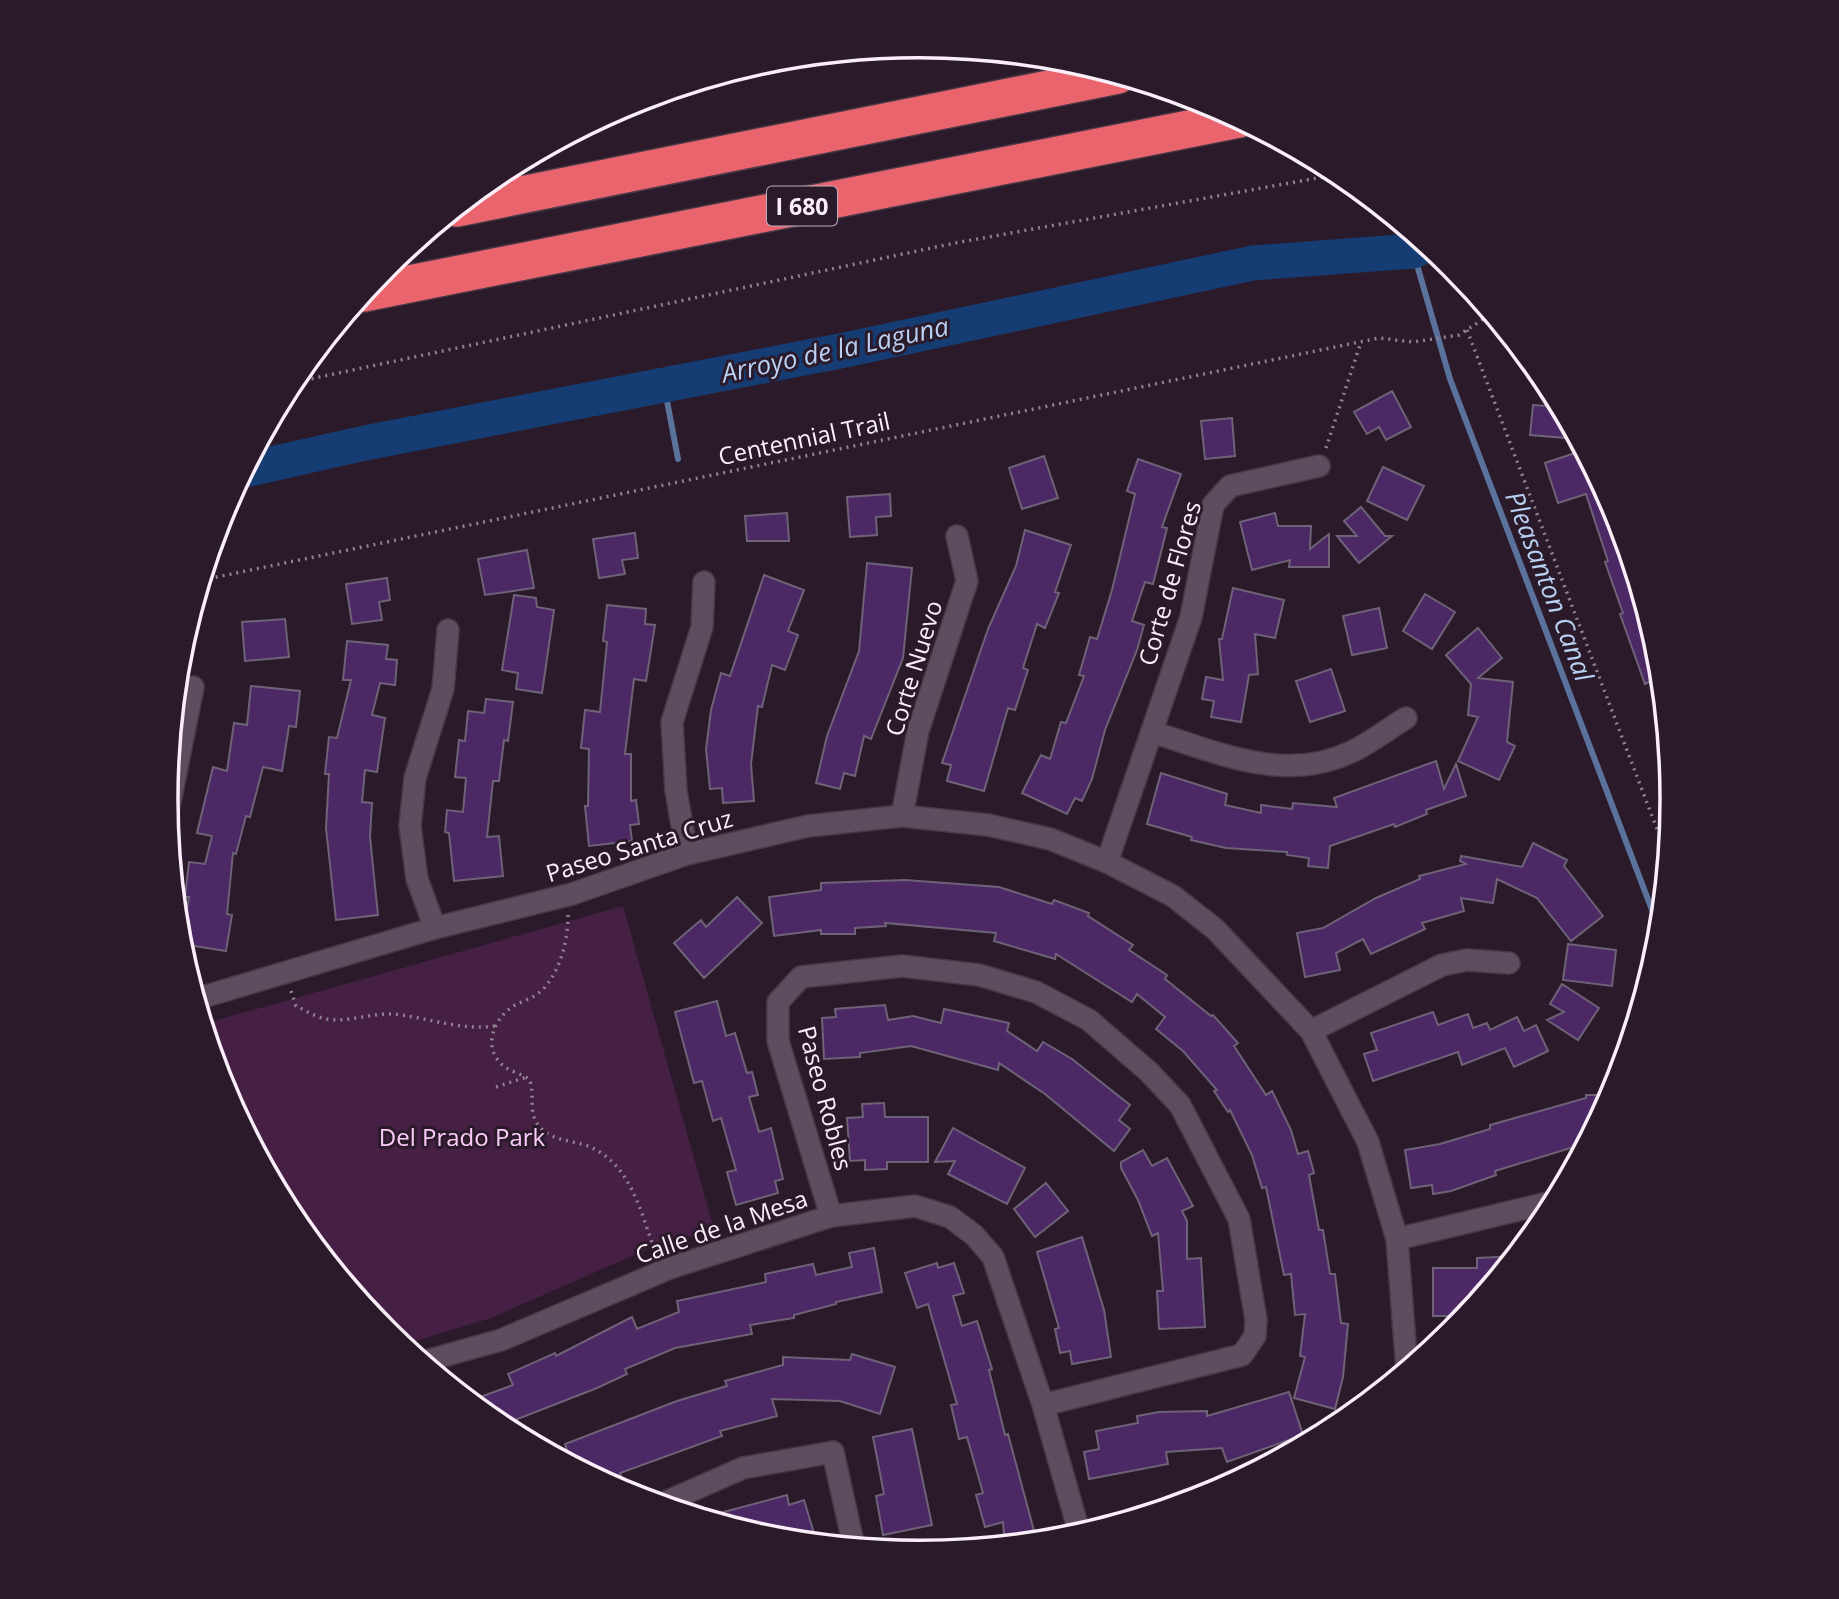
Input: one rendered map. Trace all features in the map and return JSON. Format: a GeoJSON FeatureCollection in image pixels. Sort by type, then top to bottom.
{"type":"FeatureCollection","features":[{"type":"Feature","properties":{"kind":"highway"},"geometry":{"type":"LineString","coordinates":[[478,204],[1096,79]]}},
{"type":"Feature","properties":{"kind":"highway","name":"I 680"},"geometry":{"type":"LineString","coordinates":[[381,290],[1222,122]]}},
{"type":"Feature","properties":{"kind":"street","name":"Corte de Flores"},"geometry":{"type":"LineString","coordinates":[[1107,862],[1191,617],[1213,505],[1230,486],[1319,466]]}},
{"type":"Feature","properties":{"kind":"street","name":"Corte Nuevo"},"geometry":{"type":"LineString","coordinates":[[902,816],[918,731],[967,581],[957,536]]}},
{"type":"Feature","properties":{"kind":"street"},"geometry":{"type":"LineString","coordinates":[[687,854],[676,791],[672,722],[702,627],[704,582]]}},
{"type":"Feature","properties":{"kind":"street"},"geometry":{"type":"LineString","coordinates":[[435,929],[417,879],[410,826],[415,778],[443,689],[448,630]]}},
{"type":"Feature","properties":{"kind":"street"},"geometry":{"type":"LineString","coordinates":[[179,758],[193,687]]}},
{"type":"Feature","properties":{"kind":"street"},"geometry":{"type":"LineString","coordinates":[[1152,732],[1263,766],[1307,767],[1351,752],[1406,718]]}},
{"type":"Feature","properties":{"kind":"street","name":"Paseo Santa Cruz"},"geometry":{"type":"LineString","coordinates":[[205,996],[435,929],[564,896],[687,854],[808,826],[902,816],[988,825],[1050,839],[1107,862],[1173,896],[1215,929],[1311,1031],[1368,1142],[1397,1239],[1406,1359]]}},
{"type":"Feature","properties":{"kind":"street"},"geometry":{"type":"LineString","coordinates":[[1311,1031],[1442,965],[1467,960],[1509,963]]}},
{"type":"Feature","properties":{"kind":"street","name":"Paseo Robles"},"geometry":{"type":"LineString","coordinates":[[831,1216],[778,1041],[778,1002],[786,989],[801,977],[901,967],[979,975],[1036,992],[1089,1020],[1149,1072],[1180,1105],[1239,1219],[1256,1320],[1255,1336],[1242,1355],[1043,1405]]}},
{"type":"Feature","properties":{"kind":"street"},"geometry":{"type":"LineString","coordinates":[[1397,1239],[1541,1205]]}},
{"type":"Feature","properties":{"kind":"street","name":"Calle de la Mesa"},"geometry":{"type":"LineString","coordinates":[[433,1359],[501,1340],[663,1271],[831,1216],[915,1206],[950,1217],[974,1235],[993,1257],[1043,1405],[1077,1524]]}},
{"type":"Feature","properties":{"kind":"street"},"geometry":{"type":"LineString","coordinates":[[673,1499],[743,1468],[833,1452],[852,1538]]}},
{"type":"Feature","properties":{"kind":"path"},"geometry":{"type":"LineString","coordinates":[[309,379],[955,243],[1323,177]]}},
{"type":"Feature","properties":{"kind":"path"},"geometry":{"type":"LineString","coordinates":[[1484,319],[1467,330],[1660,838]]}},
{"type":"Feature","properties":{"kind":"path","name":"Centennial Trail"},"geometry":{"type":"LineString","coordinates":[[212,578],[1380,338],[1413,342],[1459,335],[1467,330]]}},
{"type":"Feature","properties":{"kind":"path"},"geometry":{"type":"LineString","coordinates":[[1319,466],[1362,342]]}},
{"type":"Feature","properties":{"kind":"path"},"geometry":{"type":"LineString","coordinates":[[564,896],[567,937],[554,974],[543,990],[504,1013],[495,1026],[492,1048],[504,1066],[527,1077],[532,1084],[533,1115],[548,1135],[587,1146],[614,1162],[626,1180],[663,1271]]}},
{"type":"Feature","properties":{"kind":"path"},"geometry":{"type":"LineString","coordinates":[[285,973],[296,1006],[324,1018],[341,1020],[370,1014],[394,1014],[465,1026],[495,1026]]}},
{"type":"Feature","properties":{"kind":"path"},"geometry":{"type":"LineString","coordinates":[[496,1087],[527,1077]]}},
{"type":"Feature","properties":{"kind":"green space","name":"Del Prado Park"},"geometry":{"type":"Polygon","coordinates":[[[623,906],[714,1229],[648,1249],[491,1318],[414,1341],[362,1289],[303,1212],[254,1128],[234,1083],[212,1021],[623,906]]]}},
{"type":"Feature","properties":{"kind":"building"},"geometry":{"type":"Polygon","coordinates":[[[1392,391],[1411,427],[1386,440],[1379,427],[1367,434],[1354,412],[1392,391]]]}},
{"type":"Feature","properties":{"kind":"building"},"geometry":{"type":"Polygon","coordinates":[[[1533,405],[1547,406],[1567,438],[1530,435],[1533,405]]]}},
{"type":"Feature","properties":{"kind":"building"},"geometry":{"type":"Polygon","coordinates":[[[1232,418],[1235,456],[1205,459],[1201,421],[1232,418]]]}},
{"type":"Feature","properties":{"kind":"building"},"geometry":{"type":"Polygon","coordinates":[[[1575,453],[1585,471],[1622,561],[1636,608],[1651,681],[1645,684],[1620,614],[1623,613],[1586,494],[1558,503],[1545,463],[1575,453]]]}},
{"type":"Feature","properties":{"kind":"building"},"geometry":{"type":"Polygon","coordinates":[[[1044,456],[1058,498],[1022,509],[1009,468],[1044,456]]]}},
{"type":"Feature","properties":{"kind":"building"},"geometry":{"type":"Polygon","coordinates":[[[1138,459],[1181,474],[1162,527],[1167,528],[1153,584],[1145,582],[1132,621],[1144,625],[1137,650],[1105,730],[1092,779],[1082,801],[1075,798],[1067,814],[1022,793],[1041,755],[1050,759],[1061,722],[1066,723],[1084,676],[1079,675],[1090,637],[1097,639],[1135,494],[1127,491],[1138,459]]]}},
{"type":"Feature","properties":{"kind":"building"},"geometry":{"type":"Polygon","coordinates":[[[1383,467],[1424,486],[1407,520],[1367,501],[1383,467]]]}},
{"type":"Feature","properties":{"kind":"building"},"geometry":{"type":"Polygon","coordinates":[[[890,494],[891,516],[876,517],[877,535],[850,537],[847,497],[890,494]]]}},
{"type":"Feature","properties":{"kind":"building"},"geometry":{"type":"Polygon","coordinates":[[[1361,507],[1385,536],[1392,536],[1359,563],[1337,536],[1357,536],[1344,521],[1361,507]]]}},
{"type":"Feature","properties":{"kind":"building"},"geometry":{"type":"Polygon","coordinates":[[[787,513],[789,541],[747,541],[745,516],[787,513]]]}},
{"type":"Feature","properties":{"kind":"building"},"geometry":{"type":"Polygon","coordinates":[[[1275,513],[1278,526],[1311,526],[1310,549],[1329,534],[1329,567],[1289,567],[1290,560],[1252,570],[1240,522],[1275,513]]]}},
{"type":"Feature","properties":{"kind":"building"},"geometry":{"type":"Polygon","coordinates":[[[1025,530],[1071,545],[1055,592],[1059,593],[1045,628],[1037,624],[1023,668],[1028,670],[1015,710],[1008,708],[984,791],[947,781],[951,765],[942,763],[988,629],[1016,566],[1025,530]]]}},
{"type":"Feature","properties":{"kind":"building"},"geometry":{"type":"Polygon","coordinates":[[[635,533],[638,558],[622,560],[625,574],[599,578],[593,539],[635,533]]]}},
{"type":"Feature","properties":{"kind":"building"},"geometry":{"type":"Polygon","coordinates":[[[527,550],[534,588],[485,595],[478,559],[527,550]]]}},
{"type":"Feature","properties":{"kind":"building"},"geometry":{"type":"Polygon","coordinates":[[[867,563],[912,568],[903,658],[871,739],[864,736],[855,776],[844,773],[840,789],[816,783],[827,736],[859,651],[867,563]]]}},
{"type":"Feature","properties":{"kind":"building"},"geometry":{"type":"Polygon","coordinates":[[[764,575],[804,590],[788,631],[798,635],[785,670],[772,665],[762,707],[758,706],[751,764],[754,801],[723,803],[722,788],[710,789],[706,749],[711,710],[721,673],[730,676],[764,575]]]}},
{"type":"Feature","properties":{"kind":"building"},"geometry":{"type":"Polygon","coordinates":[[[387,578],[390,600],[379,602],[382,620],[352,624],[346,584],[387,578]]]}},
{"type":"Feature","properties":{"kind":"building"},"geometry":{"type":"Polygon","coordinates":[[[1233,588],[1284,600],[1275,638],[1255,634],[1258,674],[1249,675],[1241,722],[1211,717],[1214,701],[1202,699],[1206,677],[1223,680],[1219,639],[1222,639],[1233,588]]]}},
{"type":"Feature","properties":{"kind":"building"},"geometry":{"type":"Polygon","coordinates":[[[1425,594],[1455,612],[1432,649],[1403,631],[1425,594]]]}},
{"type":"Feature","properties":{"kind":"building"},"geometry":{"type":"Polygon","coordinates":[[[514,595],[536,598],[537,607],[554,610],[542,693],[516,689],[518,673],[502,670],[514,595]]]}},
{"type":"Feature","properties":{"kind":"building"},"geometry":{"type":"Polygon","coordinates":[[[607,605],[646,609],[645,624],[655,625],[646,681],[634,679],[625,754],[631,754],[631,801],[636,800],[639,824],[630,825],[632,841],[589,846],[585,806],[588,806],[589,749],[581,748],[585,710],[600,712],[607,642],[603,641],[607,605]]]}},
{"type":"Feature","properties":{"kind":"building"},"geometry":{"type":"Polygon","coordinates":[[[1379,608],[1387,648],[1352,655],[1343,616],[1379,608]]]}},
{"type":"Feature","properties":{"kind":"building"},"geometry":{"type":"Polygon","coordinates":[[[285,619],[289,657],[245,661],[242,622],[285,619]]]}},
{"type":"Feature","properties":{"kind":"building"},"geometry":{"type":"Polygon","coordinates":[[[1478,628],[1502,658],[1478,678],[1513,682],[1507,742],[1515,746],[1499,780],[1458,761],[1478,717],[1468,715],[1471,684],[1446,655],[1478,628]]]}},
{"type":"Feature","properties":{"kind":"building"},"geometry":{"type":"Polygon","coordinates":[[[347,641],[388,645],[386,659],[397,660],[395,685],[380,683],[372,715],[385,718],[377,772],[365,770],[362,802],[372,803],[370,837],[378,915],[336,920],[326,828],[329,774],[325,774],[329,737],[337,738],[351,680],[343,680],[347,641]]]}},
{"type":"Feature","properties":{"kind":"building"},"geometry":{"type":"Polygon","coordinates":[[[1331,669],[1345,711],[1310,722],[1296,681],[1331,669]]]}},
{"type":"Feature","properties":{"kind":"building"},"geometry":{"type":"Polygon","coordinates":[[[251,686],[300,691],[296,727],[289,726],[282,771],[263,767],[250,817],[246,816],[236,854],[233,853],[227,914],[232,915],[226,951],[192,946],[187,912],[189,897],[185,897],[189,862],[205,864],[212,836],[197,833],[213,767],[227,771],[234,723],[247,725],[251,686]]]}},
{"type":"Feature","properties":{"kind":"building"},"geometry":{"type":"Polygon","coordinates":[[[486,699],[513,702],[508,741],[504,740],[499,781],[493,781],[487,837],[499,836],[503,876],[454,881],[449,833],[445,832],[447,810],[463,812],[466,778],[455,777],[459,740],[465,741],[468,711],[484,713],[486,699]]]}},
{"type":"Feature","properties":{"kind":"building"},"geometry":{"type":"Polygon","coordinates":[[[1436,761],[1444,789],[1456,764],[1466,796],[1426,810],[1427,814],[1395,827],[1394,824],[1330,846],[1328,868],[1308,866],[1309,858],[1287,855],[1287,852],[1226,848],[1191,840],[1192,837],[1147,824],[1161,773],[1227,794],[1225,805],[1261,813],[1261,805],[1292,809],[1293,803],[1337,807],[1334,798],[1436,761]]]}},
{"type":"Feature","properties":{"kind":"building"},"geometry":{"type":"Polygon","coordinates":[[[1533,843],[1567,860],[1564,866],[1603,916],[1571,941],[1537,898],[1497,879],[1493,903],[1461,898],[1464,911],[1422,923],[1425,929],[1371,954],[1363,939],[1336,953],[1340,970],[1305,977],[1297,933],[1323,928],[1376,898],[1420,879],[1419,876],[1466,864],[1460,861],[1461,856],[1522,867],[1533,843]]]}},
{"type":"Feature","properties":{"kind":"building"},"geometry":{"type":"Polygon","coordinates":[[[905,880],[999,887],[1052,904],[1054,900],[1089,913],[1088,916],[1133,945],[1129,950],[1167,975],[1165,979],[1213,1015],[1238,1043],[1234,1046],[1266,1095],[1272,1091],[1291,1130],[1298,1154],[1308,1151],[1314,1173],[1309,1175],[1319,1230],[1323,1230],[1330,1274],[1335,1274],[1341,1323],[1348,1324],[1343,1377],[1335,1409],[1294,1398],[1305,1357],[1300,1356],[1305,1314],[1295,1315],[1291,1274],[1284,1275],[1266,1187],[1262,1188],[1252,1155],[1230,1110],[1228,1112],[1214,1091],[1217,1090],[1183,1051],[1156,1029],[1165,1017],[1137,994],[1132,1002],[1056,954],[1055,959],[994,941],[996,933],[885,923],[886,926],[855,928],[855,934],[821,934],[821,930],[774,936],[769,897],[821,890],[821,883],[905,880]]]}},
{"type":"Feature","properties":{"kind":"building"},"geometry":{"type":"Polygon","coordinates":[[[737,897],[762,923],[704,978],[674,943],[701,920],[706,927],[737,897]]]}},
{"type":"Feature","properties":{"kind":"building"},"geometry":{"type":"Polygon","coordinates":[[[1568,944],[1616,950],[1612,986],[1563,980],[1568,944]]]}},
{"type":"Feature","properties":{"kind":"building"},"geometry":{"type":"Polygon","coordinates":[[[1562,984],[1599,1008],[1578,1040],[1547,1020],[1564,1012],[1550,1004],[1562,984]]]}},
{"type":"Feature","properties":{"kind":"building"},"geometry":{"type":"Polygon","coordinates":[[[717,1001],[726,1036],[735,1033],[747,1073],[752,1072],[758,1095],[749,1097],[759,1132],[771,1128],[783,1179],[775,1181],[778,1193],[736,1205],[727,1172],[736,1170],[721,1118],[713,1121],[702,1081],[694,1083],[675,1012],[717,1001]]]}},
{"type":"Feature","properties":{"kind":"building"},"geometry":{"type":"Polygon","coordinates":[[[885,1005],[888,1020],[913,1016],[941,1023],[944,1009],[1009,1023],[1007,1031],[1037,1051],[1043,1042],[1072,1059],[1130,1105],[1119,1120],[1130,1129],[1114,1151],[1045,1094],[999,1063],[998,1070],[911,1046],[860,1053],[860,1057],[824,1059],[822,1018],[836,1017],[835,1009],[885,1005]]]}},
{"type":"Feature","properties":{"kind":"building"},"geometry":{"type":"Polygon","coordinates":[[[1433,1012],[1438,1025],[1468,1014],[1473,1028],[1487,1023],[1490,1030],[1517,1017],[1524,1031],[1536,1025],[1548,1051],[1514,1067],[1505,1048],[1462,1065],[1458,1052],[1373,1081],[1364,1054],[1377,1050],[1371,1033],[1433,1012]]]}},
{"type":"Feature","properties":{"kind":"building"},"geometry":{"type":"Polygon","coordinates":[[[1586,1095],[1600,1095],[1575,1147],[1495,1171],[1496,1175],[1451,1191],[1433,1194],[1432,1185],[1411,1188],[1405,1150],[1440,1144],[1490,1129],[1490,1125],[1586,1098],[1586,1095]]]}},
{"type":"Feature","properties":{"kind":"building"},"geometry":{"type":"Polygon","coordinates":[[[884,1103],[885,1117],[928,1117],[928,1162],[887,1162],[887,1169],[865,1170],[865,1160],[850,1161],[847,1118],[863,1117],[862,1104],[884,1103]]]}},
{"type":"Feature","properties":{"kind":"building"},"geometry":{"type":"Polygon","coordinates":[[[953,1128],[1025,1168],[1007,1204],[948,1174],[955,1161],[935,1162],[953,1128]]]}},
{"type":"Feature","properties":{"kind":"building"},"geometry":{"type":"Polygon","coordinates":[[[1143,1150],[1152,1166],[1167,1158],[1193,1206],[1182,1211],[1187,1221],[1187,1259],[1201,1258],[1205,1327],[1159,1329],[1157,1291],[1163,1291],[1158,1233],[1152,1236],[1138,1200],[1121,1168],[1121,1162],[1143,1150]]]}},
{"type":"Feature","properties":{"kind":"building"},"geometry":{"type":"Polygon","coordinates":[[[1046,1183],[1068,1211],[1035,1237],[1014,1209],[1046,1183]]]}},
{"type":"Feature","properties":{"kind":"building"},"geometry":{"type":"Polygon","coordinates":[[[1082,1237],[1104,1310],[1111,1357],[1072,1364],[1070,1351],[1060,1353],[1055,1329],[1059,1328],[1037,1252],[1082,1237]]]}},
{"type":"Feature","properties":{"kind":"building"},"geometry":{"type":"Polygon","coordinates":[[[874,1248],[882,1292],[836,1302],[794,1315],[794,1318],[750,1325],[752,1334],[675,1348],[625,1369],[627,1374],[597,1388],[514,1420],[480,1397],[513,1385],[508,1374],[555,1353],[556,1356],[632,1317],[637,1329],[679,1312],[677,1301],[766,1282],[765,1274],[813,1264],[816,1275],[852,1267],[849,1253],[874,1248]]]}},
{"type":"Feature","properties":{"kind":"building"},"geometry":{"type":"Polygon","coordinates":[[[1503,1257],[1452,1316],[1433,1316],[1433,1268],[1477,1268],[1477,1258],[1503,1257]]]}},
{"type":"Feature","properties":{"kind":"building"},"geometry":{"type":"Polygon","coordinates":[[[937,1263],[938,1268],[954,1263],[964,1293],[953,1296],[962,1326],[977,1321],[992,1369],[989,1370],[1005,1435],[1008,1434],[1034,1532],[1004,1536],[1003,1522],[985,1527],[976,1495],[983,1493],[967,1437],[959,1439],[951,1405],[957,1404],[928,1304],[917,1308],[905,1273],[937,1263]]]}},
{"type":"Feature","properties":{"kind":"building"},"geometry":{"type":"Polygon","coordinates":[[[852,1354],[895,1367],[880,1414],[840,1401],[772,1399],[777,1416],[720,1431],[722,1436],[620,1473],[622,1479],[568,1452],[565,1444],[677,1401],[727,1386],[725,1381],[783,1365],[783,1357],[850,1360],[852,1354]]]}},
{"type":"Feature","properties":{"kind":"building"},"geometry":{"type":"Polygon","coordinates":[[[1289,1392],[1303,1434],[1227,1462],[1222,1448],[1166,1452],[1168,1464],[1089,1479],[1084,1452],[1099,1449],[1096,1431],[1138,1423],[1137,1416],[1159,1412],[1207,1411],[1207,1416],[1289,1392]]]}},
{"type":"Feature","properties":{"kind":"building"},"geometry":{"type":"Polygon","coordinates":[[[912,1429],[932,1525],[883,1535],[876,1496],[884,1494],[873,1437],[912,1429]]]}},
{"type":"Feature","properties":{"kind":"building"},"geometry":{"type":"Polygon","coordinates":[[[787,1495],[789,1505],[804,1500],[814,1534],[775,1527],[720,1513],[787,1495]]]}},
{"type":"Feature","properties":{"kind":"waterway","name":"Arroyo de la Laguna"},"geometry":{"type":"LineString","coordinates":[[256,468],[365,443],[845,350],[1253,263],[1417,249]]}},
{"type":"Feature","properties":{"kind":"waterway","name":"Pleasanton Canal"},"geometry":{"type":"LineString","coordinates":[[1413,251],[1450,379],[1652,911]]}},
{"type":"Feature","properties":{"kind":"waterway"},"geometry":{"type":"LineString","coordinates":[[664,385],[678,459]]}}]}
